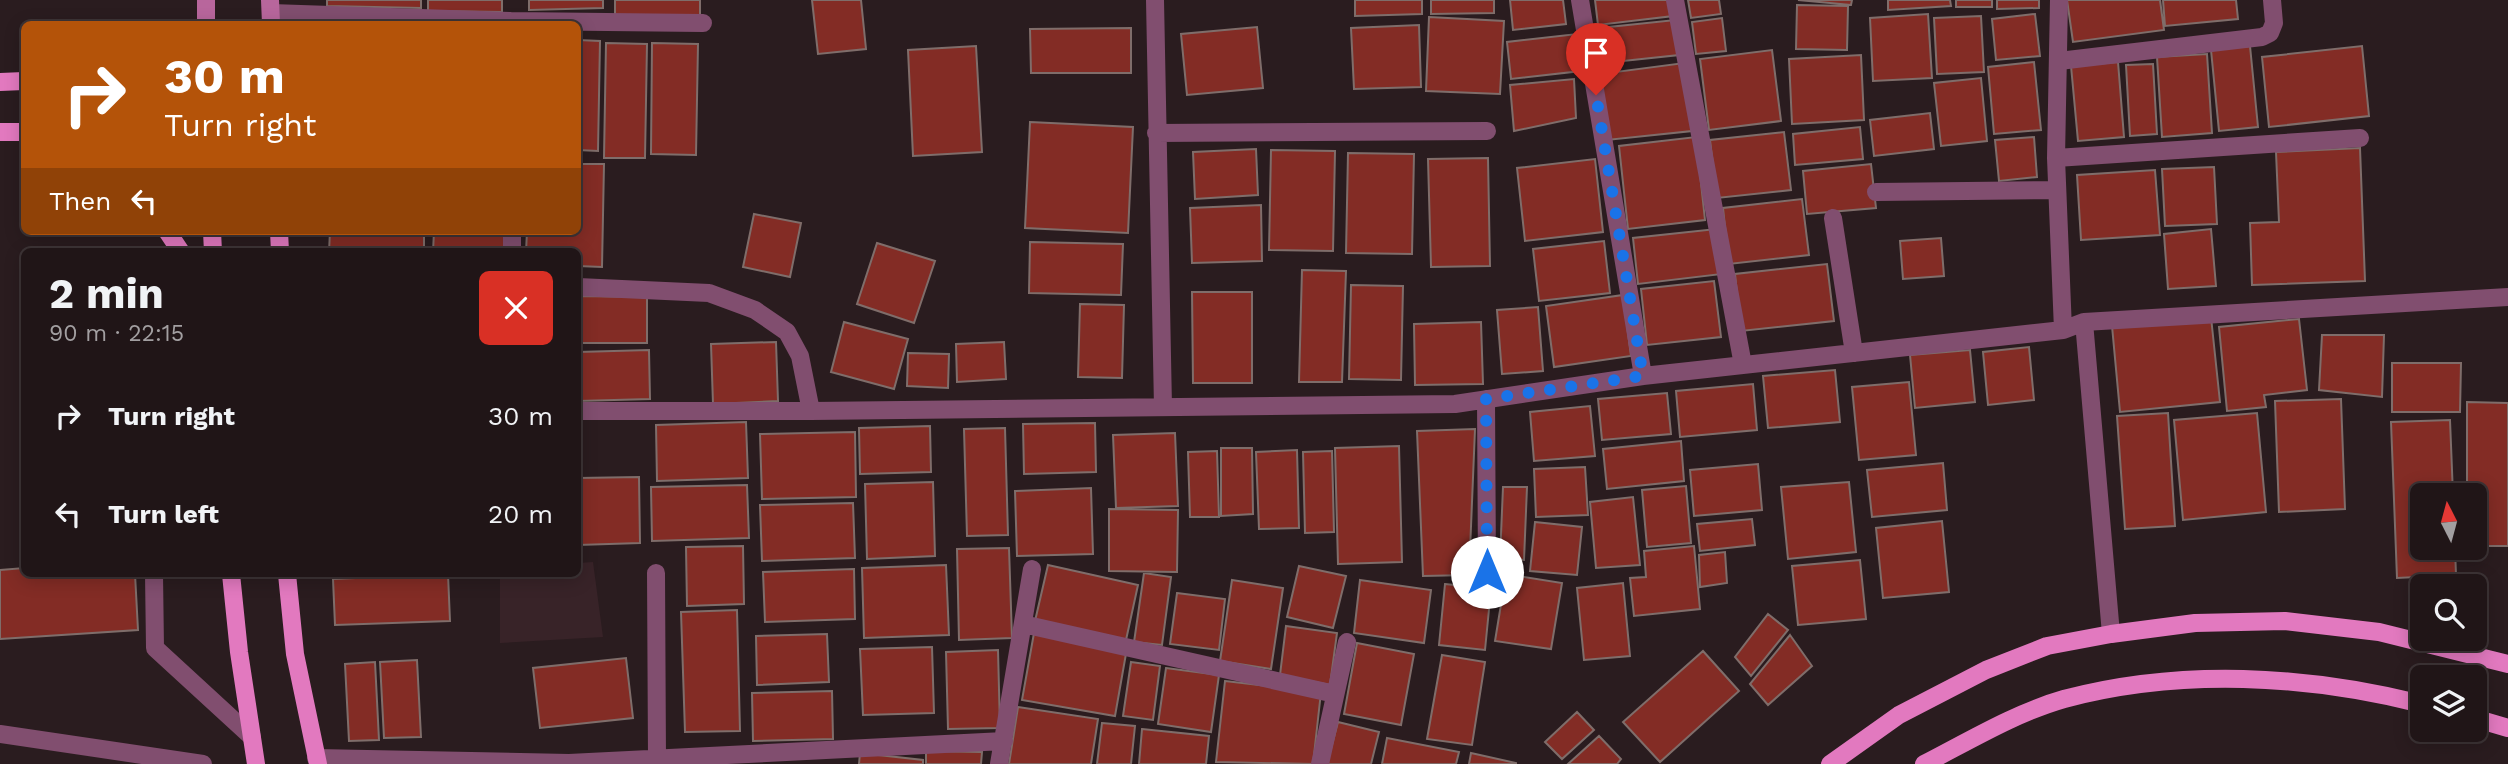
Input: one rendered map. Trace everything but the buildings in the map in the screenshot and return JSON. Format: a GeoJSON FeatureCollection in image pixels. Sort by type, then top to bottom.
{"type":"FeatureCollection","features":[{"type":"Feature","properties":{"kind":"main road"},"geometry":{"type":"LineString","coordinates":[[206,0],[206,21]]}},
{"type":"Feature","properties":{"kind":"main road"},"geometry":{"type":"LineString","coordinates":[[0,82],[21,81]]}},
{"type":"Feature","properties":{"kind":"main road"},"geometry":{"type":"LineString","coordinates":[[0,132],[21,132]]}},
{"type":"Feature","properties":{"kind":"main road"},"geometry":{"type":"LineString","coordinates":[[231,577],[239,652],[256,764]]}},
{"type":"Feature","properties":{"kind":"main road"},"geometry":{"type":"LineString","coordinates":[[287,577],[295,654],[317,761]]}},
{"type":"Feature","properties":{"kind":"main road"},"geometry":{"type":"LineString","coordinates":[[1830,764],[1899,715],[1986,670],[2047,646],[2110,634],[2194,623],[2285,621],[2379,632],[2508,664]]}},
{"type":"Feature","properties":{"kind":"main road"},"geometry":{"type":"LineString","coordinates":[[1924,764],[2011,719],[2063,699],[2196,678],[2284,680],[2374,692],[2410,701]]}},
{"type":"Feature","properties":{"kind":"street"},"geometry":{"type":"LineString","coordinates":[[1155,0],[1163,407]]}},
{"type":"Feature","properties":{"kind":"street"},"geometry":{"type":"LineString","coordinates":[[1580,0],[1643,376]]}},
{"type":"Feature","properties":{"kind":"street"},"geometry":{"type":"LineString","coordinates":[[1675,0],[1743,365]]}},
{"type":"Feature","properties":{"kind":"street"},"geometry":{"type":"LineString","coordinates":[[2059,0],[2056,158],[2063,330]]}},
{"type":"Feature","properties":{"kind":"street"},"geometry":{"type":"LineString","coordinates":[[2059,61],[2262,37],[2270,33],[2274,23],[2272,0]]}},
{"type":"Feature","properties":{"kind":"street"},"geometry":{"type":"LineString","coordinates":[[271,12],[467,21]]}},
{"type":"Feature","properties":{"kind":"street"},"geometry":{"type":"LineString","coordinates":[[581,23],[703,23]]}},
{"type":"Feature","properties":{"kind":"street"},"geometry":{"type":"LineString","coordinates":[[1156,133],[1487,131]]}},
{"type":"Feature","properties":{"kind":"street"},"geometry":{"type":"LineString","coordinates":[[2056,158],[2360,138]]}},
{"type":"Feature","properties":{"kind":"street"},"geometry":{"type":"LineString","coordinates":[[1876,192],[2057,190]]}},
{"type":"Feature","properties":{"kind":"street"},"geometry":{"type":"LineString","coordinates":[[1833,218],[1854,354]]}},
{"type":"Feature","properties":{"kind":"street"},"geometry":{"type":"LineString","coordinates":[[581,287],[709,293],[755,310],[787,332],[800,356],[811,411]]}},
{"type":"Feature","properties":{"kind":"street"},"geometry":{"type":"LineString","coordinates":[[581,411],[1455,404],[1643,376],[2063,330],[2084,322],[2508,298]]}},
{"type":"Feature","properties":{"kind":"street"},"geometry":{"type":"LineString","coordinates":[[2084,322],[2110,634]]}},
{"type":"Feature","properties":{"kind":"street"},"geometry":{"type":"LineString","coordinates":[[1486,399],[1487,572]]}},
{"type":"Feature","properties":{"kind":"street"},"geometry":{"type":"LineString","coordinates":[[999,764],[1032,569]]}},
{"type":"Feature","properties":{"kind":"street"},"geometry":{"type":"LineString","coordinates":[[656,573],[657,759]]}},
{"type":"Feature","properties":{"kind":"street"},"geometry":{"type":"LineString","coordinates":[[154,577],[155,648],[252,737]]}},
{"type":"Feature","properties":{"kind":"street"},"geometry":{"type":"LineString","coordinates":[[1023,624],[1335,694]]}},
{"type":"Feature","properties":{"kind":"street"},"geometry":{"type":"LineString","coordinates":[[1320,764],[1347,642]]}},
{"type":"Feature","properties":{"kind":"street"},"geometry":{"type":"LineString","coordinates":[[0,734],[204,764]]}},
{"type":"Feature","properties":{"kind":"street"},"geometry":{"type":"LineString","coordinates":[[317,761],[569,764],[1004,741]]}},
{"type":"Feature","properties":{"kind":"shaded area"},"geometry":{"type":"Polygon","coordinates":[[[593,562],[603,637],[500,643],[500,577],[581,577],[581,563],[593,562]]]}},
{"type":"Feature","properties":{"kind":"route"},"geometry":{"type":"LineString","coordinates":[[1487,572],[1486,399],[1643,376],[1596,95]]}}]}
